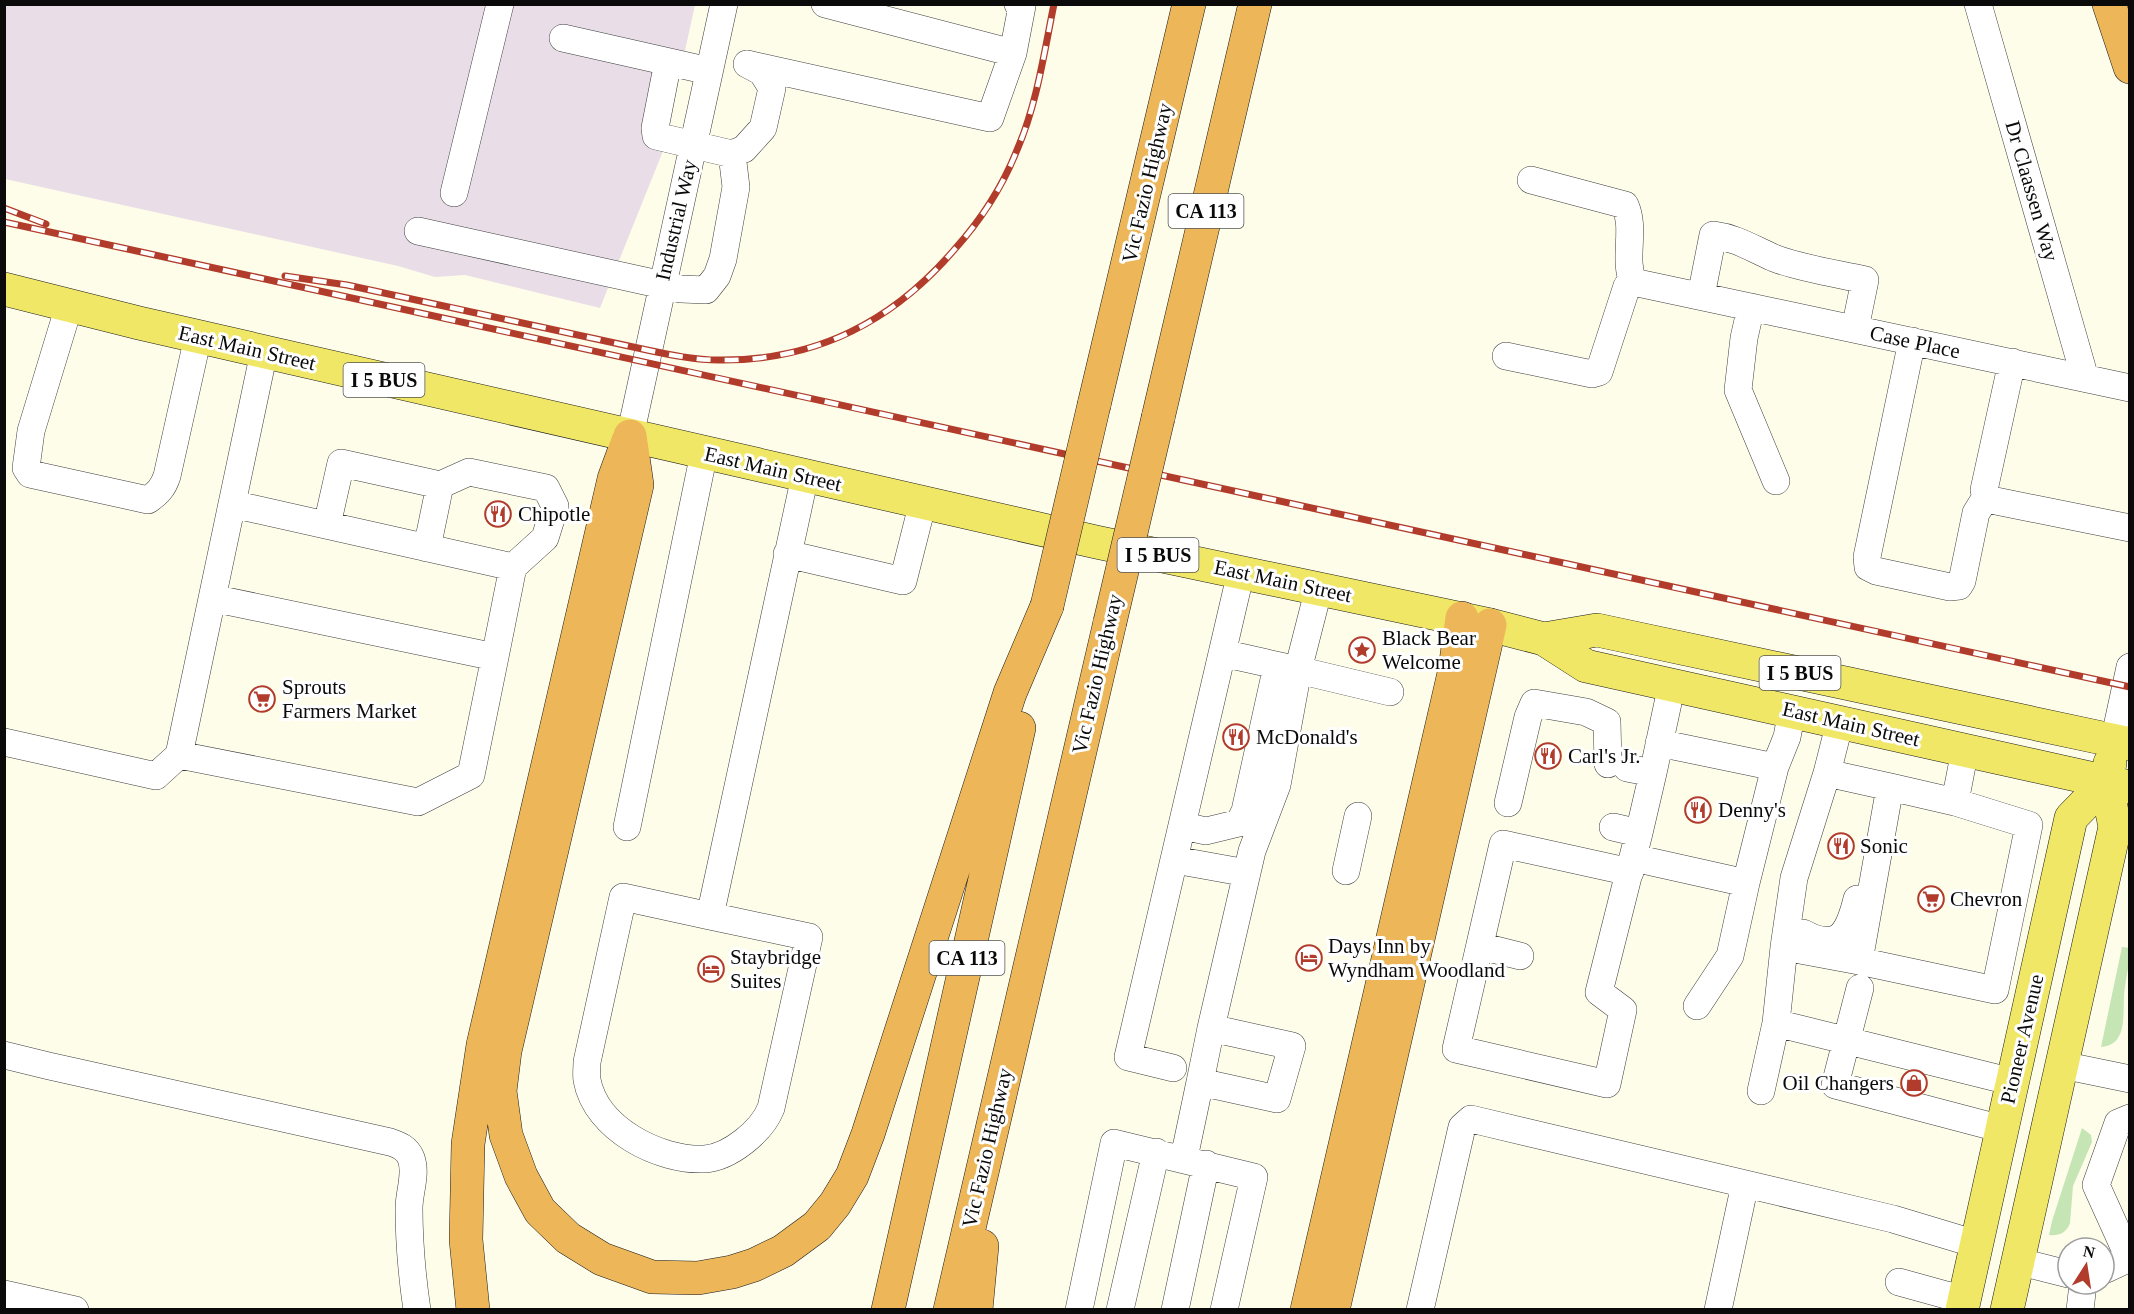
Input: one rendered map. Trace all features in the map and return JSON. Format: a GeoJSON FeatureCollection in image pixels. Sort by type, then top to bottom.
{"type":"FeatureCollection","features":[{"type":"Feature","properties":{"kind":"highway","name":"Vic Fazio Highway"},"geometry":{"type":"LineString","coordinates":[[888,1310],[1047,606],[1189,4]]}},
{"type":"Feature","properties":{"kind":"highway","name":"Vic Fazio Highway"},"geometry":{"type":"LineString","coordinates":[[950,1310],[1255,4]]}},
{"type":"Feature","properties":{"kind":"highway"},"geometry":{"type":"LineString","coordinates":[[2109,4],[2130,67]]}},
{"type":"Feature","properties":{"kind":"highway"},"geometry":{"type":"LineString","coordinates":[[630,436],[637,485],[505,1051],[500,1091],[506,1135],[521,1176],[540,1211],[568,1238],[602,1259],[652,1276],[698,1278],[732,1272],[754,1265],[783,1251],[817,1226],[836,1204],[852,1176],[868,1134],[1010,693],[1047,606]]}},
{"type":"Feature","properties":{"kind":"highway"},"geometry":{"type":"LineString","coordinates":[[473,1310],[466,1240],[468,1144],[483,1045],[614,479],[630,436]]}},
{"type":"Feature","properties":{"kind":"highway"},"geometry":{"type":"LineString","coordinates":[[1307,1310],[1455,669],[1476,621]]}},
{"type":"Feature","properties":{"kind":"highway"},"geometry":{"type":"LineString","coordinates":[[1333,1310],[1476,621]]}},
{"type":"Feature","properties":{"kind":"highway"},"geometry":{"type":"LineString","coordinates":[[976,1310],[997,1101]]}},
{"type":"Feature","properties":{"kind":"main road","name":"East Main Street"},"geometry":{"type":"LineString","coordinates":[[4,289],[198,337],[805,476],[1476,621],[1544,639],[1586,666],[2118,784]]}},
{"type":"Feature","properties":{"kind":"main road","name":"East Main Street"},"geometry":{"type":"LineString","coordinates":[[1544,639],[1597,630],[2122,742]]}},
{"type":"Feature","properties":{"kind":"main road"},"geometry":{"type":"LineString","coordinates":[[1672,684],[1698,666],[1746,676],[1794,672]]}},
{"type":"Feature","properties":{"kind":"main road"},"geometry":{"type":"LineString","coordinates":[[2007,1310],[2115,827],[2122,742]]}},
{"type":"Feature","properties":{"kind":"main road","name":"Pioneer Avenue"},"geometry":{"type":"LineString","coordinates":[[1963,1304],[2071,818],[2118,784]]}},
{"type":"Feature","properties":{"kind":"main road"},"geometry":{"type":"LineString","coordinates":[[2013,1082],[2027,1094],[2029,1103],[2020,1151],[2033,1198]]}},
{"type":"Feature","properties":{"kind":"main road"},"geometry":{"type":"LineString","coordinates":[[1999,1141],[2008,1180],[1999,1234],[2001,1244],[2017,1261]]}},
{"type":"Feature","properties":{"kind":"street"},"geometry":{"type":"LineString","coordinates":[[454,193],[500,4]]}},
{"type":"Feature","properties":{"kind":"street"},"geometry":{"type":"LineString","coordinates":[[825,4],[1013,53]]}},
{"type":"Feature","properties":{"kind":"street"},"geometry":{"type":"LineString","coordinates":[[563,38],[668,62],[747,64],[990,118],[1013,53],[1022,6],[1018,4]]}},
{"type":"Feature","properties":{"kind":"street","name":"Dr Claassen Way"},"geometry":{"type":"LineString","coordinates":[[1978,4],[2085,378]]}},
{"type":"Feature","properties":{"kind":"street","name":"Industrial Way"},"geometry":{"type":"LineString","coordinates":[[630,436],[711,63],[716,6]]}},
{"type":"Feature","properties":{"kind":"street"},"geometry":{"type":"LineString","coordinates":[[668,62],[655,128],[656,136],[732,154],[744,149],[763,128],[772,88],[762,72],[747,64]]}},
{"type":"Feature","properties":{"kind":"street"},"geometry":{"type":"LineString","coordinates":[[418,231],[681,289],[706,290],[717,276],[723,259],[736,187],[732,154]]}},
{"type":"Feature","properties":{"kind":"street"},"geometry":{"type":"LineString","coordinates":[[1506,356],[1592,374],[1599,372],[1627,286],[1633,282],[1629,272],[1629,214],[1625,205],[1531,180]]}},
{"type":"Feature","properties":{"kind":"street"},"geometry":{"type":"LineString","coordinates":[[1701,296],[1713,235],[1721,236],[1743,242],[1782,260],[1866,280],[1855,329]]}},
{"type":"Feature","properties":{"kind":"street","name":"Case Place"},"geometry":{"type":"LineString","coordinates":[[1633,282],[2130,388]]}},
{"type":"Feature","properties":{"kind":"street"},"geometry":{"type":"LineString","coordinates":[[69,306],[31,431],[26,468],[30,474],[148,500],[155,496],[163,488],[167,476],[198,337]]}},
{"type":"Feature","properties":{"kind":"street"},"geometry":{"type":"LineString","coordinates":[[1751,307],[1744,338],[1738,390],[1776,481]]}},
{"type":"Feature","properties":{"kind":"street"},"geometry":{"type":"LineString","coordinates":[[1912,341],[1867,557],[1868,567],[1876,571],[1950,587],[1959,586],[1976,513],[1986,497]]}},
{"type":"Feature","properties":{"kind":"street"},"geometry":{"type":"LineString","coordinates":[[4,742],[156,776],[179,755],[264,352]]}},
{"type":"Feature","properties":{"kind":"street"},"geometry":{"type":"LineString","coordinates":[[2012,362],[1984,490],[1986,497],[1991,500],[2130,528]]}},
{"type":"Feature","properties":{"kind":"street"},"geometry":{"type":"LineString","coordinates":[[627,827],[704,453]]}},
{"type":"Feature","properties":{"kind":"street"},"geometry":{"type":"LineString","coordinates":[[179,755],[418,802],[471,775],[513,567],[545,538],[555,506],[546,488],[469,472],[440,485],[341,463],[327,525]]}},
{"type":"Feature","properties":{"kind":"street"},"geometry":{"type":"LineString","coordinates":[[710,916],[805,476]]}},
{"type":"Feature","properties":{"kind":"street"},"geometry":{"type":"LineString","coordinates":[[427,548],[440,485]]}},
{"type":"Feature","properties":{"kind":"street"},"geometry":{"type":"LineString","coordinates":[[787,554],[903,581],[922,502]]}},
{"type":"Feature","properties":{"kind":"street"},"geometry":{"type":"LineString","coordinates":[[232,504],[513,567]]}},
{"type":"Feature","properties":{"kind":"street"},"geometry":{"type":"LineString","coordinates":[[1173,1068],[1128,1058],[1241,572]]}},
{"type":"Feature","properties":{"kind":"street"},"geometry":{"type":"LineString","coordinates":[[1183,826],[1206,831],[1239,823],[1245,811],[1288,668],[1319,588]]}},
{"type":"Feature","properties":{"kind":"street"},"geometry":{"type":"LineString","coordinates":[[212,598],[495,657]]}},
{"type":"Feature","properties":{"kind":"street"},"geometry":{"type":"LineString","coordinates":[[1222,653],[1390,692]]}},
{"type":"Feature","properties":{"kind":"street"},"geometry":{"type":"LineString","coordinates":[[2122,742],[2130,667]]}},
{"type":"Feature","properties":{"kind":"street"},"geometry":{"type":"LineString","coordinates":[[1175,1310],[1195,1161],[1200,1082],[1252,851],[1277,785],[1288,668]]}},
{"type":"Feature","properties":{"kind":"street"},"geometry":{"type":"LineString","coordinates":[[1629,768],[1659,743],[1672,684]]}},
{"type":"Feature","properties":{"kind":"street"},"geometry":{"type":"LineString","coordinates":[[1508,803],[1528,717],[1534,703],[1586,712],[1607,722],[1629,768],[1634,854],[1599,992],[1623,1010],[1607,1084],[1456,1049],[1503,844],[1634,854],[1746,883]]}},
{"type":"Feature","properties":{"kind":"street"},"geometry":{"type":"LineString","coordinates":[[1697,1006],[1730,956],[1775,767],[1787,737],[1792,711]]}},
{"type":"Feature","properties":{"kind":"street"},"geometry":{"type":"LineString","coordinates":[[1761,1091],[1776,1023],[1794,878],[1827,773],[1840,722]]}},
{"type":"Feature","properties":{"kind":"street"},"geometry":{"type":"LineString","coordinates":[[1659,743],[1775,767]]}},
{"type":"Feature","properties":{"kind":"street"},"geometry":{"type":"LineString","coordinates":[[1955,802],[1965,750]]}},
{"type":"Feature","properties":{"kind":"street"},"geometry":{"type":"LineString","coordinates":[[1784,947],[1995,990],[2029,825],[1955,802],[1827,773]]}},
{"type":"Feature","properties":{"kind":"street"},"geometry":{"type":"LineString","coordinates":[[1859,961],[1890,787]]}},
{"type":"Feature","properties":{"kind":"street"},"geometry":{"type":"LineString","coordinates":[[1346,871],[1358,816]]}},
{"type":"Feature","properties":{"kind":"street"},"geometry":{"type":"LineString","coordinates":[[1613,827],[1634,854]]}},
{"type":"Feature","properties":{"kind":"street"},"geometry":{"type":"LineString","coordinates":[[1803,849],[1794,915],[1800,932],[1812,938],[1827,941],[1838,939],[1851,924],[1866,864],[1879,852]]}},
{"type":"Feature","properties":{"kind":"street"},"geometry":{"type":"LineString","coordinates":[[1175,860],[1247,873]]}},
{"type":"Feature","properties":{"kind":"street"},"geometry":{"type":"LineString","coordinates":[[623,897],[710,916],[809,937],[771,1108],[766,1120],[751,1136],[731,1150],[706,1159],[674,1156],[653,1149],[622,1132],[607,1118],[596,1102],[587,1080],[587,1062],[623,897]]}},
{"type":"Feature","properties":{"kind":"street"},"geometry":{"type":"LineString","coordinates":[[1480,946],[1520,956]]}},
{"type":"Feature","properties":{"kind":"street"},"geometry":{"type":"LineString","coordinates":[[2000,963],[2037,972]]}},
{"type":"Feature","properties":{"kind":"street"},"geometry":{"type":"LineString","coordinates":[[1860,988],[1835,1085],[1955,1116],[1999,1141]]}},
{"type":"Feature","properties":{"kind":"street"},"geometry":{"type":"LineString","coordinates":[[1776,1023],[2013,1082]]}},
{"type":"Feature","properties":{"kind":"street"},"geometry":{"type":"LineString","coordinates":[[1200,1082],[1277,1099],[1292,1046],[1211,1028]]}},
{"type":"Feature","properties":{"kind":"street"},"geometry":{"type":"LineString","coordinates":[[4,1054],[61,1069],[403,1146],[411,1158],[413,1170],[409,1207],[417,1310]]}},
{"type":"Feature","properties":{"kind":"street"},"geometry":{"type":"LineString","coordinates":[[2062,1065],[2130,1079]]}},
{"type":"Feature","properties":{"kind":"street"},"geometry":{"type":"LineString","coordinates":[[1955,1116],[1968,1072]]}},
{"type":"Feature","properties":{"kind":"street"},"geometry":{"type":"LineString","coordinates":[[2129,1258],[2096,1185],[2118,1123],[2130,1118]]}},
{"type":"Feature","properties":{"kind":"street"},"geometry":{"type":"LineString","coordinates":[[1420,1310],[1462,1127],[1471,1119],[1893,1219],[1976,1244]]}},
{"type":"Feature","properties":{"kind":"street"},"geometry":{"type":"LineString","coordinates":[[1079,1310],[1114,1143],[1254,1177],[1224,1310]]}},
{"type":"Feature","properties":{"kind":"street"},"geometry":{"type":"LineString","coordinates":[[1120,1310],[1156,1152]]}},
{"type":"Feature","properties":{"kind":"street"},"geometry":{"type":"LineString","coordinates":[[1718,1310],[1745,1184]]}},
{"type":"Feature","properties":{"kind":"street"},"geometry":{"type":"LineString","coordinates":[[2017,1261],[2056,1271]]}},
{"type":"Feature","properties":{"kind":"street"},"geometry":{"type":"LineString","coordinates":[[1899,1282],[1946,1295],[1963,1304]]}},
{"type":"Feature","properties":{"kind":"street"},"geometry":{"type":"LineString","coordinates":[[4,1294],[75,1310]]}},
{"type":"Feature","properties":{"kind":"shaded area"},"geometry":{"type":"Polygon","coordinates":[[[5,5],[695,5],[663,151],[600,308],[465,275],[435,277],[398,266],[5,179],[5,5]]]}},
{"type":"Feature","properties":{"kind":"green space"},"geometry":{"type":"Polygon","coordinates":[[[2122,947],[2130,948],[2123,1024],[2117,1040],[2101,1047],[2122,947]]]}},
{"type":"Feature","properties":{"kind":"green space"},"geometry":{"type":"Polygon","coordinates":[[[2082,1128],[2091,1135],[2092,1142],[2073,1186],[2070,1223],[2062,1233],[2049,1235],[2052,1221],[2082,1128]]]}},
{"type":"Feature","properties":{"kind":"railway"},"geometry":{"type":"LineString","coordinates":[[285,276],[347,285],[692,358],[754,359],[820,345],[878,317],[905,298],[954,250],[982,215],[1005,177],[1024,133],[1039,78],[1054,4]]}},
{"type":"Feature","properties":{"kind":"railway"},"geometry":{"type":"LineString","coordinates":[[4,208],[46,224]]}},
{"type":"Feature","properties":{"kind":"railway"},"geometry":{"type":"LineString","coordinates":[[4,222],[2130,687]]}},
{"type":"Feature","properties":{"kind":"place","name":"Chipotle"},"geometry":{"type":"Point","coordinates":[498,514]}},
{"type":"Feature","properties":{"kind":"place","name":"Black Bear Welcome"},"geometry":{"type":"Point","coordinates":[1362,650]}},
{"type":"Feature","properties":{"kind":"place","name":"Sprouts Farmers Market"},"geometry":{"type":"Point","coordinates":[262,699]}},
{"type":"Feature","properties":{"kind":"place","name":"McDonald's"},"geometry":{"type":"Point","coordinates":[1236,737]}},
{"type":"Feature","properties":{"kind":"place","name":"Carl's Jr."},"geometry":{"type":"Point","coordinates":[1548,756]}},
{"type":"Feature","properties":{"kind":"place","name":"Denny's"},"geometry":{"type":"Point","coordinates":[1698,810]}},
{"type":"Feature","properties":{"kind":"place","name":"Sonic"},"geometry":{"type":"Point","coordinates":[1841,846]}},
{"type":"Feature","properties":{"kind":"place","name":"Chevron"},"geometry":{"type":"Point","coordinates":[1931,899]}},
{"type":"Feature","properties":{"kind":"place","name":"Days Inn by Wyndham Woodland"},"geometry":{"type":"Point","coordinates":[1309,958]}},
{"type":"Feature","properties":{"kind":"place","name":"Staybridge Suites"},"geometry":{"type":"Point","coordinates":[711,969]}},
{"type":"Feature","properties":{"kind":"place","name":"Oil Changers"},"geometry":{"type":"Point","coordinates":[1914,1083]}}]}
